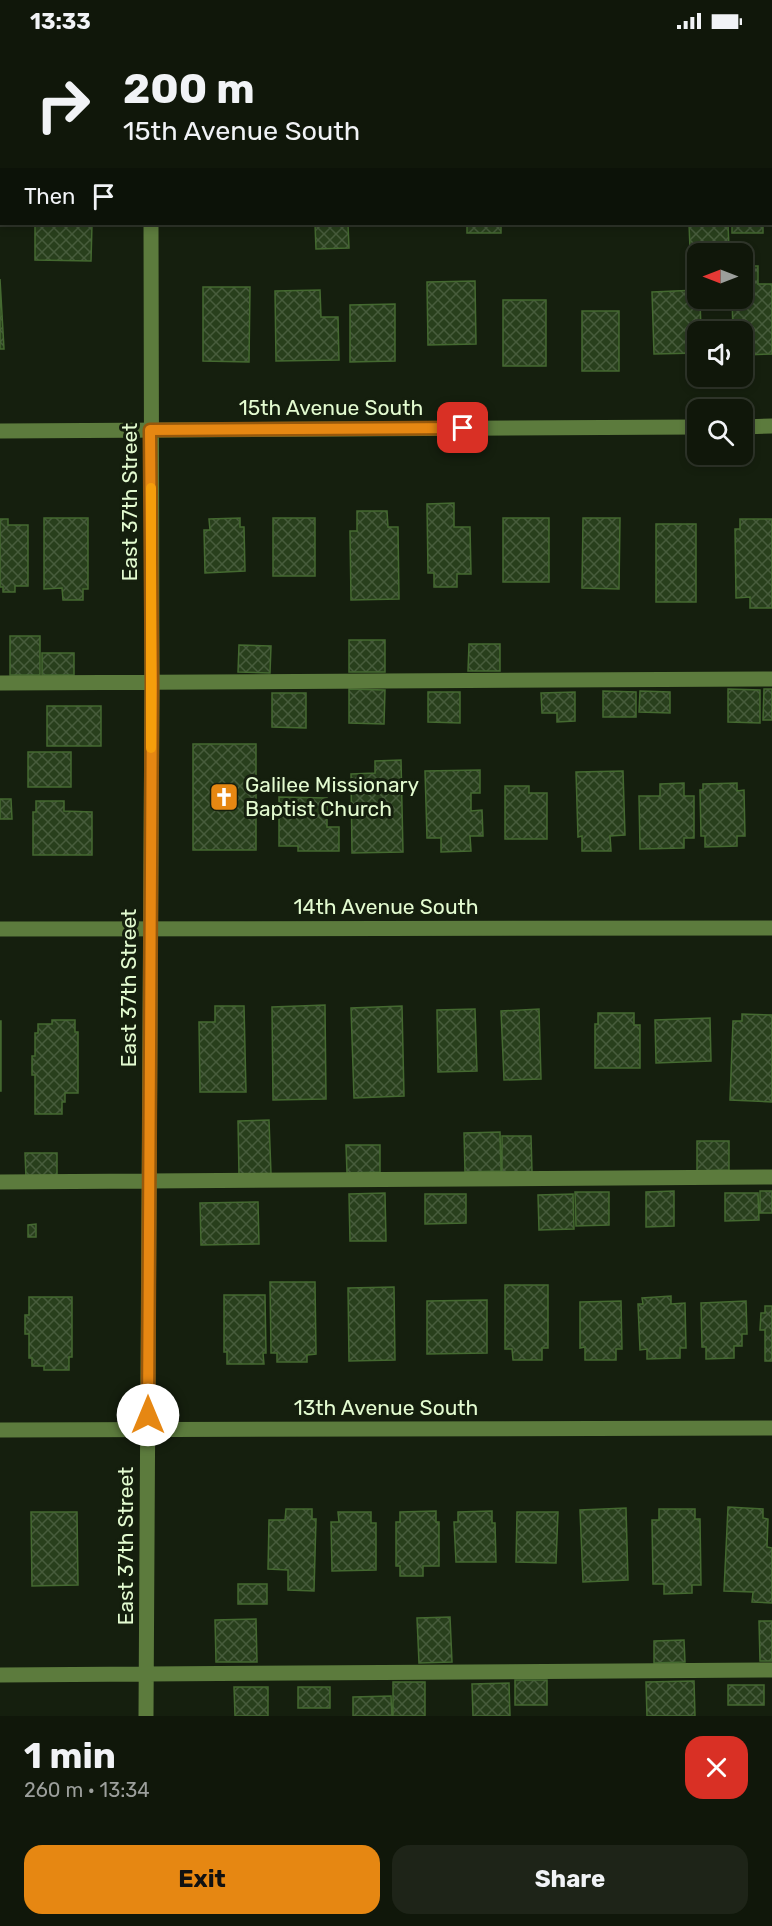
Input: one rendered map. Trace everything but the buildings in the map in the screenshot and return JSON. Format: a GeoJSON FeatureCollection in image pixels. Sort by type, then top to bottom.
{"type":"FeatureCollection","features":[{"type":"Feature","properties":{"kind":"street","name":"East 37th Street"},"geometry":{"type":"LineString","coordinates":[[146,1716],[152,683],[151,225]]}},
{"type":"Feature","properties":{"kind":"street"},"geometry":{"type":"LineString","coordinates":[[753,427],[772,426]]}},
{"type":"Feature","properties":{"kind":"street","name":"15th Avenue South"},"geometry":{"type":"LineString","coordinates":[[0,431],[687,427]]}},
{"type":"Feature","properties":{"kind":"street"},"geometry":{"type":"LineString","coordinates":[[0,683],[772,679]]}},
{"type":"Feature","properties":{"kind":"street","name":"14th Avenue South"},"geometry":{"type":"LineString","coordinates":[[0,929],[772,928]]}},
{"type":"Feature","properties":{"kind":"street"},"geometry":{"type":"LineString","coordinates":[[0,1182],[772,1177]]}},
{"type":"Feature","properties":{"kind":"street","name":"13th Avenue South"},"geometry":{"type":"LineString","coordinates":[[0,1430],[772,1428]]}},
{"type":"Feature","properties":{"kind":"street"},"geometry":{"type":"LineString","coordinates":[[0,1675],[772,1670]]}},
{"type":"Feature","properties":{"kind":"slow traffic"},"geometry":{"type":"LineString","coordinates":[[151,488],[151,748]]}},
{"type":"Feature","properties":{"kind":"place","name":"Galilee Missionary Baptist Church"},"geometry":{"type":"Point","coordinates":[224,797]}},
{"type":"Feature","properties":{"kind":"route"},"geometry":{"type":"LineString","coordinates":[[148,1415],[152,683],[150,430],[463,428]]}}]}
